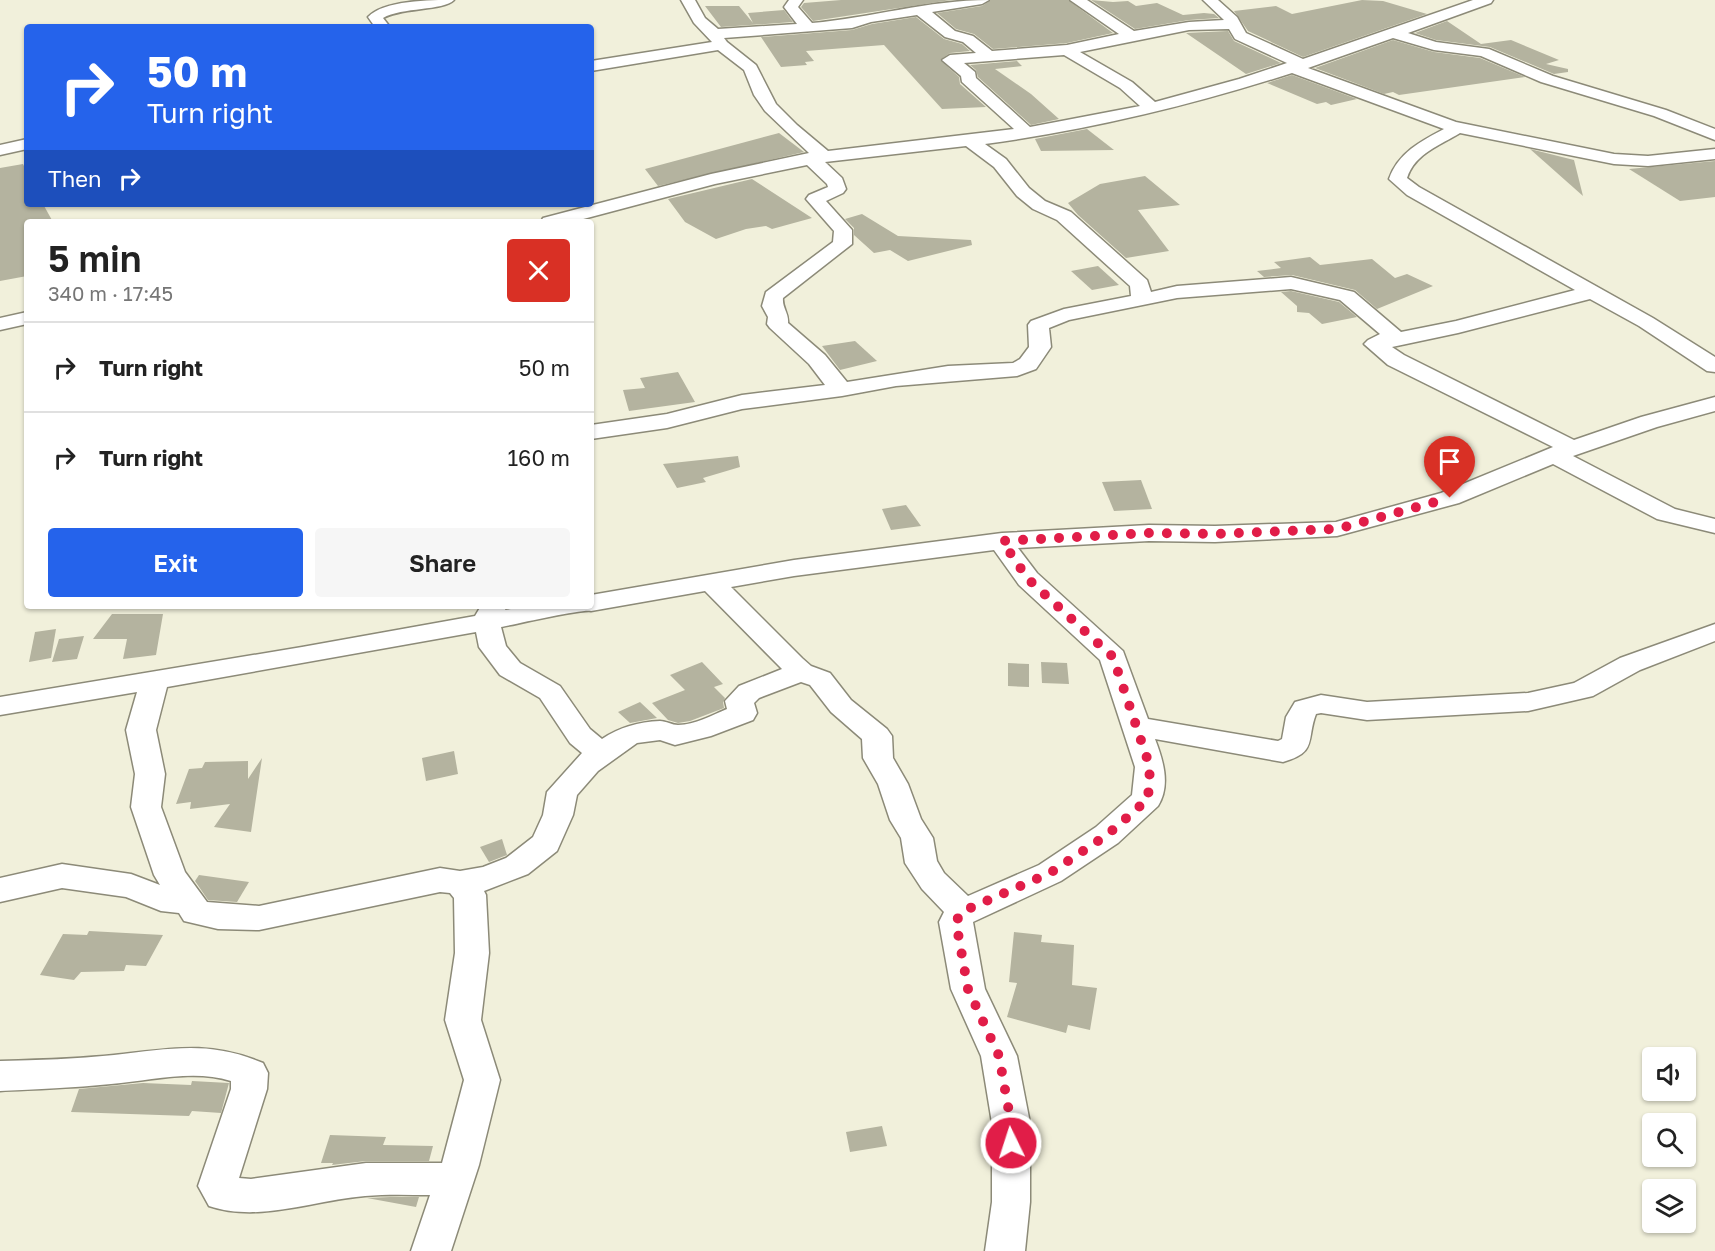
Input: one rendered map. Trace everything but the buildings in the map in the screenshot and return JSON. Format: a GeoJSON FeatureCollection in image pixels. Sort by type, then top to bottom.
{"type":"FeatureCollection","features":[{"type":"Feature","properties":{"kind":"street"},"geometry":{"type":"LineString","coordinates":[[381,24],[375,17],[377,14],[396,8],[447,0]]}},
{"type":"Feature","properties":{"kind":"street"},"geometry":{"type":"LineString","coordinates":[[688,0],[699,20],[718,40],[752,68],[755,82],[768,104],[836,182],[837,189],[815,199],[843,230],[842,244],[772,296],[772,306],[778,317],[777,324],[815,358],[831,380],[842,389]]}},
{"type":"Feature","properties":{"kind":"street"},"geometry":{"type":"LineString","coordinates":[[796,0],[791,7],[804,20],[805,26]]}},
{"type":"Feature","properties":{"kind":"street"},"geometry":{"type":"LineString","coordinates":[[594,65],[718,40],[805,26],[852,24],[868,11],[920,10],[982,0]]}},
{"type":"Feature","properties":{"kind":"street"},"geometry":{"type":"LineString","coordinates":[[1077,0],[1132,36]]}},
{"type":"Feature","properties":{"kind":"street"},"geometry":{"type":"LineString","coordinates":[[1210,0],[1234,24],[1240,36],[1296,65],[1452,126],[1614,159],[1647,161],[1715,154]]}},
{"type":"Feature","properties":{"kind":"street"},"geometry":{"type":"LineString","coordinates":[[562,219],[728,176],[817,158],[969,140],[1096,121],[1152,108],[1234,87],[1395,34],[1486,0]]}},
{"type":"Feature","properties":{"kind":"street"},"geometry":{"type":"LineString","coordinates":[[920,10],[950,34],[968,39],[989,56]]}},
{"type":"Feature","properties":{"kind":"street"},"geometry":{"type":"LineString","coordinates":[[1024,131],[968,79],[969,75],[950,60],[1067,50],[1189,27],[1234,24]]}},
{"type":"Feature","properties":{"kind":"street"},"geometry":{"type":"LineString","coordinates":[[1395,34],[1434,46],[1484,52],[1547,79],[1650,110],[1715,135]]}},
{"type":"Feature","properties":{"kind":"street"},"geometry":{"type":"LineString","coordinates":[[1067,50],[1126,85],[1152,108]]}},
{"type":"Feature","properties":{"kind":"street"},"geometry":{"type":"LineString","coordinates":[[1452,126],[1454,130],[1423,148],[1404,165],[1399,171],[1398,179],[1413,191],[1646,322],[1715,366]]}},
{"type":"Feature","properties":{"kind":"street"},"geometry":{"type":"LineString","coordinates":[[969,140],[1000,163],[1023,192],[1039,205],[1064,216],[1127,271],[1140,284],[1141,300]]}},
{"type":"Feature","properties":{"kind":"street"},"geometry":{"type":"LineString","coordinates":[[0,150],[24,145]]}},
{"type":"Feature","properties":{"kind":"street"},"geometry":{"type":"LineString","coordinates":[[594,432],[667,421],[742,402],[948,373],[1017,369],[1028,364],[1040,347],[1038,325],[1064,315],[1177,292],[1291,283],[1347,296],[1392,334],[1389,338],[1375,344]]}},
{"type":"Feature","properties":{"kind":"street"},"geometry":{"type":"LineString","coordinates":[[1375,344],[1458,327],[1591,292]]}},
{"type":"Feature","properties":{"kind":"street"},"geometry":{"type":"LineString","coordinates":[[0,324],[24,319]]}},
{"type":"Feature","properties":{"kind":"street"},"geometry":{"type":"LineString","coordinates":[[1375,344],[1421,375],[1564,452],[1666,514],[1715,526]]}},
{"type":"Feature","properties":{"kind":"street"},"geometry":{"type":"LineString","coordinates":[[594,603],[794,568],[1002,541],[1149,533],[1215,534],[1337,529],[1450,498],[1564,452],[1649,422],[1715,404]]}},
{"type":"Feature","properties":{"kind":"street"},"geometry":{"type":"LineString","coordinates":[[1002,541],[1028,579],[1113,657],[1150,767],[1148,799],[1107,835],[1050,873],[961,912],[956,922],[968,989],[999,1056],[1011,1123],[1011,1202],[1005,1251]]}},
{"type":"Feature","properties":{"kind":"street"},"geometry":{"type":"LineString","coordinates":[[712,583],[801,672],[820,679],[841,706],[877,736],[878,758],[900,800],[906,820],[917,838],[921,863],[933,881],[953,899],[961,912]]}},
{"type":"Feature","properties":{"kind":"street"},"geometry":{"type":"LineString","coordinates":[[0,705],[302,656],[490,613],[537,609]]}},
{"type":"Feature","properties":{"kind":"street"},"geometry":{"type":"LineString","coordinates":[[490,613],[493,647],[510,669],[550,692],[580,736],[602,754]]}},
{"type":"Feature","properties":{"kind":"street"},"geometry":{"type":"LineString","coordinates":[[1136,726],[1283,752],[1296,743],[1300,717],[1305,708],[1321,704],[1367,711],[1528,702],[1583,690],[1630,664],[1715,632]]}},
{"type":"Feature","properties":{"kind":"street"},"geometry":{"type":"LineString","coordinates":[[154,679],[141,730],[150,774],[146,807],[170,875],[196,912],[218,918],[259,918],[440,880],[460,883],[489,878],[518,866],[546,843],[558,815],[562,792],[586,764],[629,735],[662,729],[675,735],[711,727],[737,716],[743,713],[739,701],[749,692],[801,672]]}},
{"type":"Feature","properties":{"kind":"street"},"geometry":{"type":"LineString","coordinates":[[0,890],[62,876],[131,886],[161,899],[190,902]]}},
{"type":"Feature","properties":{"kind":"street"},"geometry":{"type":"LineString","coordinates":[[431,1251],[455,1179],[482,1080],[463,1020],[472,953],[470,895],[460,883]]}},
{"type":"Feature","properties":{"kind":"street"},"geometry":{"type":"LineString","coordinates":[[0,1076],[172,1064],[223,1064],[239,1067],[250,1073],[249,1089],[217,1186],[223,1194],[251,1196],[366,1179],[455,1179]]}},
{"type":"Feature","properties":{"kind":"route"},"geometry":{"type":"LineString","coordinates":[[1011,1143],[1011,1123],[999,1056],[968,989],[956,922],[961,912],[1050,873],[1107,835],[1148,799],[1150,767],[1113,657],[1028,579],[1002,541],[1149,533],[1215,534],[1337,529],[1395,515],[1450,498]]}}]}
